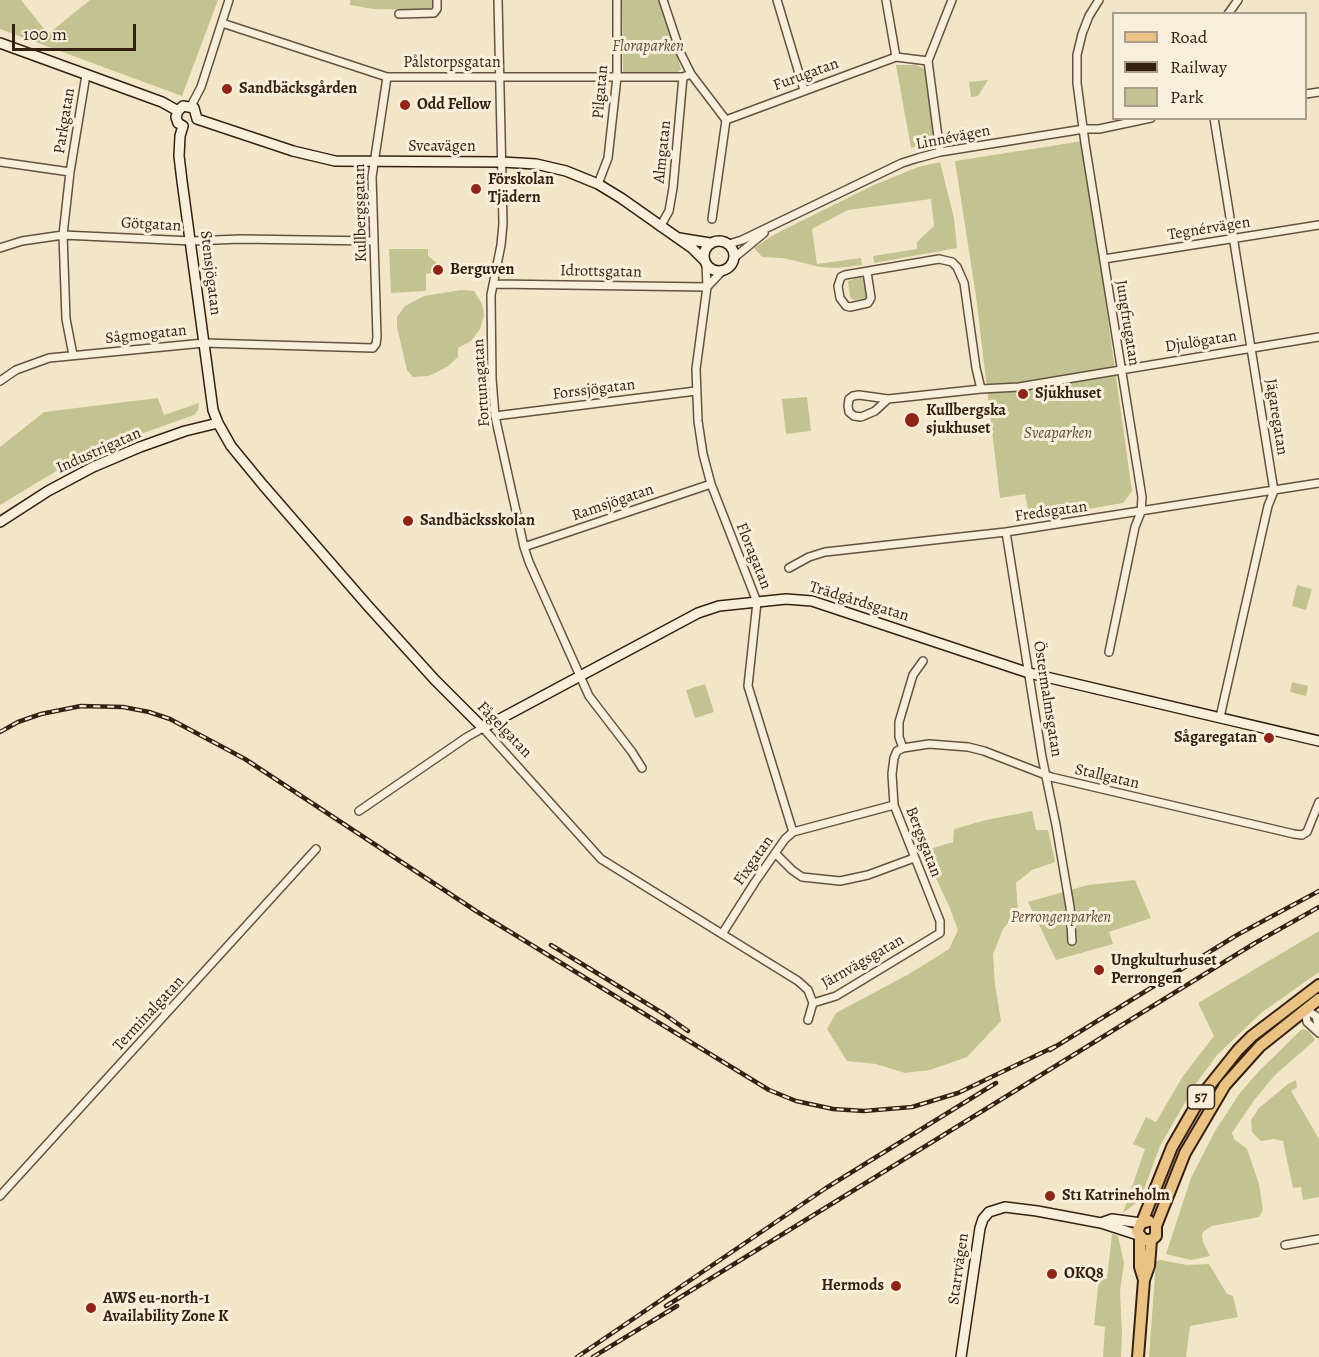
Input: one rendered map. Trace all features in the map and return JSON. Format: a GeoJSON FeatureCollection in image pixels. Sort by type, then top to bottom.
{"type":"FeatureCollection","features":[{"type":"Feature","properties":{"kind":"main road","name":"57"},"geometry":{"type":"LineString","coordinates":[[1138,1357],[1144,1280],[1140,1267],[1143,1238],[1138,1229],[1172,1147],[1202,1095],[1238,1050],[1319,985]]}},
{"type":"Feature","properties":{"kind":"main road"},"geometry":{"type":"LineString","coordinates":[[1299,999],[1305,1009]]}},
{"type":"Feature","properties":{"kind":"main road","name":"57"},"geometry":{"type":"LineString","coordinates":[[1143,1238],[1156,1236],[1156,1226],[1185,1153],[1225,1085],[1260,1046],[1319,999]]}},
{"type":"Feature","properties":{"kind":"main road"},"geometry":{"type":"LineString","coordinates":[[1142,1223],[1151,1222],[1156,1226]]}},
{"type":"Feature","properties":{"kind":"street"},"geometry":{"type":"LineString","coordinates":[[191,106],[201,87],[229,0]]}},
{"type":"Feature","properties":{"kind":"street"},"geometry":{"type":"LineString","coordinates":[[399,14],[434,13],[437,0]]}},
{"type":"Feature","properties":{"kind":"street","name":"Fortunagatan"},"geometry":{"type":"LineString","coordinates":[[498,0],[502,237],[495,284],[491,295],[495,416],[524,547],[589,696],[642,768]]}},
{"type":"Feature","properties":{"kind":"street","name":"Pilgatan"},"geometry":{"type":"LineString","coordinates":[[598,184],[608,158],[617,77],[616,0]]}},
{"type":"Feature","properties":{"kind":"street"},"geometry":{"type":"LineString","coordinates":[[663,0],[687,76],[726,120],[712,219]]}},
{"type":"Feature","properties":{"kind":"street"},"geometry":{"type":"LineString","coordinates":[[777,0],[804,90]]}},
{"type":"Feature","properties":{"kind":"street"},"geometry":{"type":"LineString","coordinates":[[886,0],[896,57],[928,61]]}},
{"type":"Feature","properties":{"kind":"street"},"geometry":{"type":"LineString","coordinates":[[940,152],[928,61],[952,0]]}},
{"type":"Feature","properties":{"kind":"street","name":"Jungfrugatan"},"geometry":{"type":"LineString","coordinates":[[1099,0],[1082,34],[1077,55],[1077,83],[1142,497],[1141,512],[1135,527],[1109,652]]}},
{"type":"Feature","properties":{"kind":"street","name":"Pålstorpsgatan"},"geometry":{"type":"LineString","coordinates":[[222,23],[387,77],[687,76]]}},
{"type":"Feature","properties":{"kind":"street"},"geometry":{"type":"LineString","coordinates":[[0,43],[162,102],[178,111]]}},
{"type":"Feature","properties":{"kind":"street","name":"Furugatan"},"geometry":{"type":"LineString","coordinates":[[726,120],[896,57]]}},
{"type":"Feature","properties":{"kind":"street","name":"Parkgatan"},"geometry":{"type":"LineString","coordinates":[[73,355],[66,319],[63,235],[70,172],[86,75]]}},
{"type":"Feature","properties":{"kind":"street","name":"Almgatan"},"geometry":{"type":"LineString","coordinates":[[660,227],[669,211],[687,76]]}},
{"type":"Feature","properties":{"kind":"street","name":"Kullbergsgatan"},"geometry":{"type":"LineString","coordinates":[[373,348],[377,337],[373,162],[387,77]]}},
{"type":"Feature","properties":{"kind":"street"},"geometry":{"type":"LineString","coordinates":[[183,106],[191,106],[196,112],[197,119],[193,125],[183,126],[177,120],[178,111],[183,106]]}},
{"type":"Feature","properties":{"kind":"street","name":"Sveavägen"},"geometry":{"type":"LineString","coordinates":[[197,119],[320,159],[373,162],[502,162],[536,164],[566,171],[598,184],[692,248],[705,262]]}},
{"type":"Feature","properties":{"kind":"street","name":"Linnévägen"},"geometry":{"type":"LineString","coordinates":[[729,244],[902,163],[940,152],[1084,129],[1099,129],[1142,120]]}},
{"type":"Feature","properties":{"kind":"street","name":"Jägaregatan"},"geometry":{"type":"LineString","coordinates":[[1214,120],[1274,490],[1268,506],[1220,717]]}},
{"type":"Feature","properties":{"kind":"street","name":"Stensjögatan"},"geometry":{"type":"LineString","coordinates":[[183,126],[179,156],[213,410],[218,423]]}},
{"type":"Feature","properties":{"kind":"street","name":"Parkgatan"},"geometry":{"type":"LineString","coordinates":[[0,162],[70,172]]}},
{"type":"Feature","properties":{"kind":"street","name":"Linnévägen"},"geometry":{"type":"LineString","coordinates":[[735,257],[772,225]]}},
{"type":"Feature","properties":{"kind":"street","name":"Tegnérvägen"},"geometry":{"type":"LineString","coordinates":[[1104,259],[1319,225]]}},
{"type":"Feature","properties":{"kind":"street","name":"Götgatan"},"geometry":{"type":"LineString","coordinates":[[0,248],[22,241],[63,235],[192,241],[240,239],[374,241]]}},
{"type":"Feature","properties":{"kind":"street","name":"Sveavägen"},"geometry":{"type":"LineString","coordinates":[[674,237],[710,243]]}},
{"type":"Feature","properties":{"kind":"street"},"geometry":{"type":"LineString","coordinates":[[707,287],[732,263],[735,257],[729,244],[721,240],[710,243],[705,250],[705,262],[713,270],[723,270]]}},
{"type":"Feature","properties":{"kind":"street"},"geometry":{"type":"LineString","coordinates":[[867,272],[871,298],[868,303],[846,306],[840,298],[839,281],[841,277],[867,272],[939,259],[952,262],[957,267],[964,283],[981,389]]}},
{"type":"Feature","properties":{"kind":"street","name":"Floragatan"},"geometry":{"type":"LineString","coordinates":[[705,262],[707,287],[697,353],[696,391],[703,454],[711,484],[757,602],[748,686],[793,832]]}},
{"type":"Feature","properties":{"kind":"street","name":"Idrottsgatan"},"geometry":{"type":"LineString","coordinates":[[495,284],[707,287]]}},
{"type":"Feature","properties":{"kind":"street","name":"Djulögatan"},"geometry":{"type":"LineString","coordinates":[[888,399],[875,411],[861,417],[849,412],[849,399],[859,395],[888,399],[1019,387],[1319,337]]}},
{"type":"Feature","properties":{"kind":"street","name":"Sågmogatan"},"geometry":{"type":"LineString","coordinates":[[0,381],[32,363],[73,355],[204,343],[373,348]]}},
{"type":"Feature","properties":{"kind":"street","name":"Forssjögatan"},"geometry":{"type":"LineString","coordinates":[[495,416],[696,391]]}},
{"type":"Feature","properties":{"kind":"street","name":"Industrigatan"},"geometry":{"type":"LineString","coordinates":[[0,522],[48,491],[93,467],[185,431],[218,423]]}},
{"type":"Feature","properties":{"kind":"street","name":"Fågelgatan"},"geometry":{"type":"LineString","coordinates":[[218,423],[231,446],[256,477],[368,606],[601,859],[798,981],[807,990],[813,1003]]}},
{"type":"Feature","properties":{"kind":"street","name":"Fredsgatan"},"geometry":{"type":"LineString","coordinates":[[789,568],[809,557],[825,552],[1006,532],[1319,483]]}},
{"type":"Feature","properties":{"kind":"street","name":"Ramsjögatan"},"geometry":{"type":"LineString","coordinates":[[524,547],[711,484]]}},
{"type":"Feature","properties":{"kind":"street","name":"Östermalmsgatan"},"geometry":{"type":"LineString","coordinates":[[1006,532],[1070,907],[1072,941]]}},
{"type":"Feature","properties":{"kind":"street","name":"Trädgårdsgatan"},"geometry":{"type":"LineString","coordinates":[[359,811],[467,737],[698,613],[719,606],[786,599],[812,601],[1029,673],[1319,741]]}},
{"type":"Feature","properties":{"kind":"street","name":"Bergsgatan"},"geometry":{"type":"LineString","coordinates":[[923,661],[914,675],[899,723],[899,737],[903,748],[897,751],[894,758],[892,774],[894,805],[940,921],[940,932]]}},
{"type":"Feature","properties":{"kind":"street","name":"Stallgatan"},"geometry":{"type":"LineString","coordinates":[[903,748],[929,744],[968,747],[1046,775],[1294,834],[1302,835],[1307,832],[1319,801]]}},
{"type":"Feature","properties":{"kind":"street","name":"Fixgatan"},"geometry":{"type":"LineString","coordinates":[[722,934],[775,853],[793,832],[894,805]]}},
{"type":"Feature","properties":{"kind":"street","name":"Terminalgatan"},"geometry":{"type":"LineString","coordinates":[[0,1196],[316,849]]}},
{"type":"Feature","properties":{"kind":"street"},"geometry":{"type":"LineString","coordinates":[[775,853],[802,877],[840,881],[868,876],[914,858]]}},
{"type":"Feature","properties":{"kind":"street","name":"Järnvägsgatan"},"geometry":{"type":"LineString","coordinates":[[808,1020],[813,1003],[836,996],[940,932]]}},
{"type":"Feature","properties":{"kind":"street"},"geometry":{"type":"LineString","coordinates":[[1305,1009],[1316,1016],[1319,1031]]}},
{"type":"Feature","properties":{"kind":"street","name":"Starrvägen"},"geometry":{"type":"LineString","coordinates":[[961,1357],[980,1228],[989,1212],[1012,1208],[1101,1223]]}},
{"type":"Feature","properties":{"kind":"street"},"geometry":{"type":"LineString","coordinates":[[1101,1223],[1112,1219],[1142,1223]]}},
{"type":"Feature","properties":{"kind":"street"},"geometry":{"type":"LineString","coordinates":[[1101,1223],[1143,1238]]}},
{"type":"Feature","properties":{"kind":"street"},"geometry":{"type":"LineString","coordinates":[[1285,1245],[1319,1239]]}},
{"type":"Feature","properties":{"kind":"green space"},"geometry":{"type":"Polygon","coordinates":[[[0,0],[21,0],[48,34],[90,0],[218,0],[182,96],[0,29],[0,0]]]}},
{"type":"Feature","properties":{"kind":"green space"},"geometry":{"type":"Polygon","coordinates":[[[350,0],[433,0],[432,10],[373,9],[350,5],[350,0]]]}},
{"type":"Feature","properties":{"kind":"green space","name":"Floraparken"},"geometry":{"type":"Polygon","coordinates":[[[622,0],[659,0],[681,69],[677,73],[623,73],[622,0]]]}},
{"type":"Feature","properties":{"kind":"green space"},"geometry":{"type":"Polygon","coordinates":[[[896,65],[916,65],[925,71],[928,79],[934,143],[911,148],[896,65]]]}},
{"type":"Feature","properties":{"kind":"green space"},"geometry":{"type":"Polygon","coordinates":[[[988,80],[978,96],[971,97],[969,82],[988,80]]]}},
{"type":"Feature","properties":{"kind":"green space","name":"Sveaparken"},"geometry":{"type":"Polygon","coordinates":[[[1083,141],[1132,491],[1123,503],[1030,519],[1025,494],[1000,498],[976,296],[955,161],[1083,141]]]}},
{"type":"Feature","properties":{"kind":"green space"},"geometry":{"type":"Polygon","coordinates":[[[940,162],[954,218],[957,248],[874,263],[873,256],[917,249],[917,242],[934,226],[931,199],[848,210],[812,229],[817,264],[861,258],[862,265],[820,267],[783,258],[762,257],[754,248],[775,234],[874,185],[918,167],[940,162]]]}},
{"type":"Feature","properties":{"kind":"green space"},"geometry":{"type":"Polygon","coordinates":[[[389,249],[428,249],[428,256],[437,263],[436,272],[426,274],[426,291],[391,293],[389,249]]]}},
{"type":"Feature","properties":{"kind":"green space"},"geometry":{"type":"Polygon","coordinates":[[[860,277],[866,280],[868,292],[866,298],[854,300],[850,297],[848,281],[860,277]]]}},
{"type":"Feature","properties":{"kind":"green space"},"geometry":{"type":"Polygon","coordinates":[[[461,290],[474,291],[482,304],[484,315],[480,329],[471,341],[458,348],[458,357],[447,367],[429,376],[413,377],[407,370],[397,327],[397,317],[405,306],[424,296],[461,290]]]}},
{"type":"Feature","properties":{"kind":"green space"},"geometry":{"type":"Polygon","coordinates":[[[807,397],[811,431],[786,434],[782,399],[807,397]]]}},
{"type":"Feature","properties":{"kind":"green space"},"geometry":{"type":"Polygon","coordinates":[[[158,398],[164,415],[199,403],[198,410],[194,415],[73,461],[0,505],[0,447],[44,412],[158,398]]]}},
{"type":"Feature","properties":{"kind":"green space"},"geometry":{"type":"Polygon","coordinates":[[[1297,585],[1312,589],[1306,610],[1292,606],[1297,585]]]}},
{"type":"Feature","properties":{"kind":"green space"},"geometry":{"type":"Polygon","coordinates":[[[1292,682],[1308,686],[1306,696],[1290,692],[1292,682]]]}},
{"type":"Feature","properties":{"kind":"green space"},"geometry":{"type":"Polygon","coordinates":[[[705,684],[714,712],[695,718],[686,690],[705,684]]]}},
{"type":"Feature","properties":{"kind":"green space"},"geometry":{"type":"Polygon","coordinates":[[[1032,811],[1036,830],[1048,830],[1055,862],[1032,870],[1016,883],[1018,911],[1003,929],[993,954],[1001,1021],[967,1057],[930,1070],[905,1073],[876,1064],[847,1061],[827,1029],[836,1013],[909,974],[949,949],[958,930],[923,851],[953,842],[954,829],[1032,811]]]}},
{"type":"Feature","properties":{"kind":"green space","name":"Perrongenparken"},"geometry":{"type":"Polygon","coordinates":[[[1135,880],[1151,918],[1109,932],[1113,944],[1056,960],[1028,902],[1088,885],[1135,880]]]}},
{"type":"Feature","properties":{"kind":"green space"},"geometry":{"type":"Polygon","coordinates":[[[1319,931],[1319,972],[1261,1013],[1217,1055],[1195,1085],[1160,1146],[1140,1200],[1123,1213],[1145,1149],[1133,1144],[1146,1117],[1156,1122],[1183,1076],[1214,1036],[1198,1003],[1319,931]]]}},
{"type":"Feature","properties":{"kind":"green space"},"geometry":{"type":"Polygon","coordinates":[[[1302,1029],[1309,1031],[1315,1040],[1275,1075],[1232,1133],[1234,1139],[1247,1149],[1259,1184],[1263,1210],[1259,1217],[1212,1226],[1204,1231],[1203,1242],[1210,1256],[1191,1260],[1166,1254],[1191,1178],[1215,1131],[1240,1093],[1302,1029]]]}},
{"type":"Feature","properties":{"kind":"green space"},"geometry":{"type":"Polygon","coordinates":[[[1296,1080],[1297,1087],[1291,1091],[1319,1139],[1319,1197],[1303,1200],[1301,1187],[1293,1188],[1283,1141],[1274,1139],[1261,1141],[1252,1132],[1251,1120],[1259,1108],[1296,1080]]]}},
{"type":"Feature","properties":{"kind":"green space"},"geometry":{"type":"Polygon","coordinates":[[[1112,1234],[1118,1236],[1124,1263],[1120,1291],[1121,1357],[1103,1357],[1105,1327],[1094,1325],[1099,1278],[1107,1279],[1112,1234]]]}},
{"type":"Feature","properties":{"kind":"green space"},"geometry":{"type":"Polygon","coordinates":[[[1160,1260],[1187,1265],[1209,1264],[1227,1294],[1233,1296],[1238,1317],[1190,1326],[1186,1357],[1149,1357],[1156,1262],[1160,1260]]]}},
{"type":"Feature","properties":{"kind":"railway"},"geometry":{"type":"LineString","coordinates":[[0,732],[18,722],[41,714],[81,706],[123,707],[170,719],[245,759],[476,911],[769,1090],[796,1101],[833,1109],[864,1111],[912,1107],[958,1093],[1056,1046]]}},
{"type":"Feature","properties":{"kind":"railway"},"geometry":{"type":"LineString","coordinates":[[1050,1050],[1237,935],[1319,891]]}},
{"type":"Feature","properties":{"kind":"railway"},"geometry":{"type":"LineString","coordinates":[[666,1306],[1255,943],[1319,907]]}},
{"type":"Feature","properties":{"kind":"railway"},"geometry":{"type":"LineString","coordinates":[[551,945],[688,1031]]}},
{"type":"Feature","properties":{"kind":"railway"},"geometry":{"type":"LineString","coordinates":[[577,1357],[826,1188],[996,1083]]}},
{"type":"Feature","properties":{"kind":"railway"},"geometry":{"type":"LineString","coordinates":[[593,1357],[677,1306]]}},
{"type":"Feature","properties":{"kind":"place","name":"Sandbäcksgården"},"geometry":{"type":"Point","coordinates":[227,89]}},
{"type":"Feature","properties":{"kind":"place","name":"Odd Fellow"},"geometry":{"type":"Point","coordinates":[405,105]}},
{"type":"Feature","properties":{"kind":"place","name":"Förskolan Tjädern"},"geometry":{"type":"Point","coordinates":[476,189]}},
{"type":"Feature","properties":{"kind":"place","name":"Berguven"},"geometry":{"type":"Point","coordinates":[438,270]}},
{"type":"Feature","properties":{"kind":"place","name":"Sjukhuset"},"geometry":{"type":"Point","coordinates":[1023,394]}},
{"type":"Feature","properties":{"kind":"place","name":"Kullbergska sjukhuset"},"geometry":{"type":"Point","coordinates":[912,420]}},
{"type":"Feature","properties":{"kind":"place","name":"Sandbäcksskolan"},"geometry":{"type":"Point","coordinates":[408,521]}},
{"type":"Feature","properties":{"kind":"place","name":"Sågaregatan"},"geometry":{"type":"Point","coordinates":[1269,738]}},
{"type":"Feature","properties":{"kind":"place","name":"Ungkulturhuset Perrongen"},"geometry":{"type":"Point","coordinates":[1099,970]}},
{"type":"Feature","properties":{"kind":"place","name":"St1 Katrineholm"},"geometry":{"type":"Point","coordinates":[1050,1196]}},
{"type":"Feature","properties":{"kind":"place","name":"OKQ8"},"geometry":{"type":"Point","coordinates":[1052,1274]}},
{"type":"Feature","properties":{"kind":"place","name":"Hermods"},"geometry":{"type":"Point","coordinates":[896,1286]}},
{"type":"Feature","properties":{"kind":"place","name":"AWS eu-north-1 Availability Zone K"},"geometry":{"type":"Point","coordinates":[91,1308]}}]}
